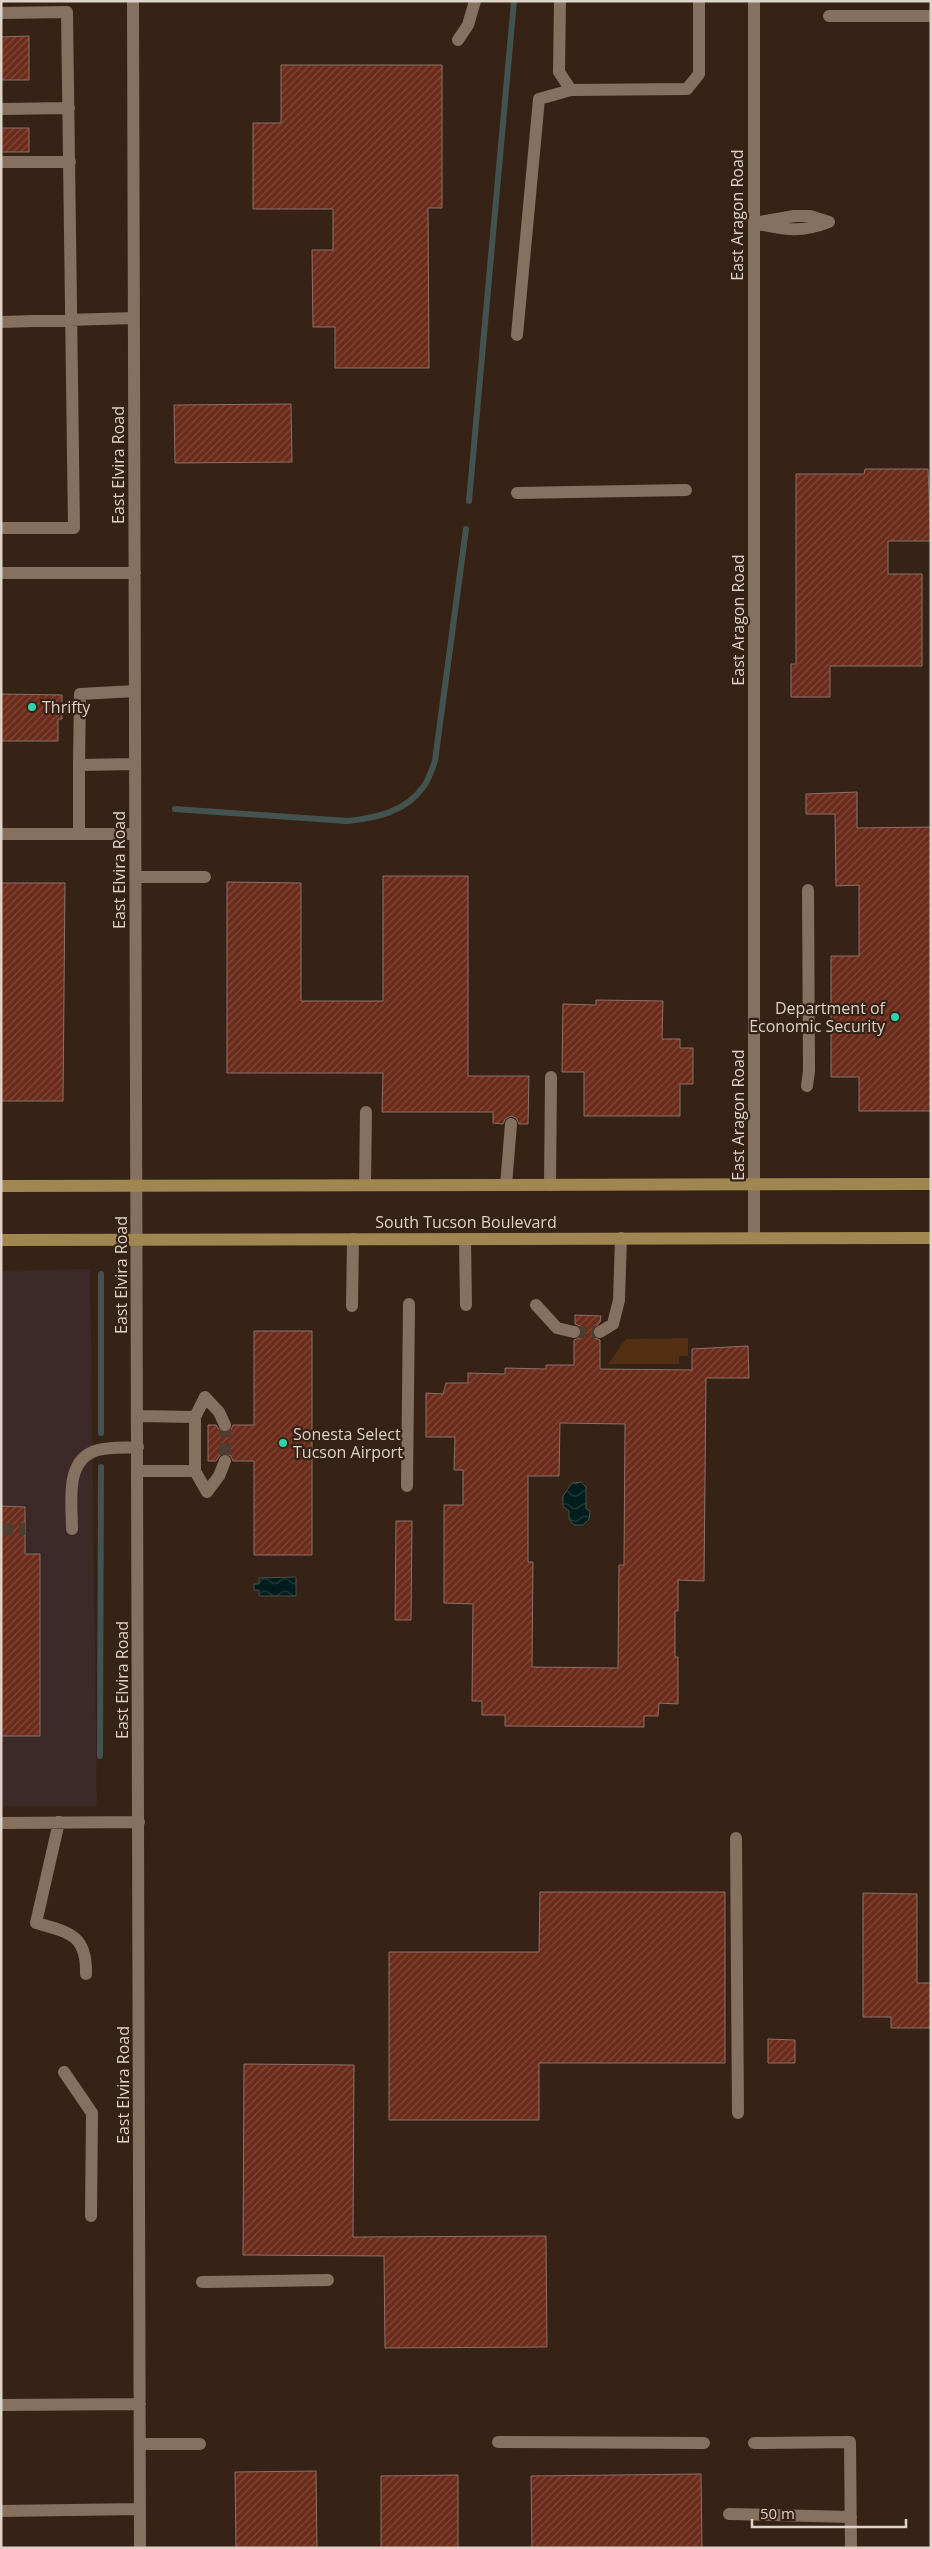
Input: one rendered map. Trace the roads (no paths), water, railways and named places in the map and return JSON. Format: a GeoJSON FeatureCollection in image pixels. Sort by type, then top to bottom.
{"type":"FeatureCollection","features":[{"type":"Feature","properties":{"kind":"main road"},"geometry":{"type":"LineString","coordinates":[[1,1186],[931,1184]]}},
{"type":"Feature","properties":{"kind":"main road","name":"South Tucson Boulevard"},"geometry":{"type":"LineString","coordinates":[[1,1240],[931,1238]]}},
{"type":"Feature","properties":{"kind":"street","name":"East Elvira Road"},"geometry":{"type":"LineString","coordinates":[[133,1],[136,1186],[138,1239],[140,2548]]}},
{"type":"Feature","properties":{"kind":"street"},"geometry":{"type":"LineString","coordinates":[[458,40],[468,25],[475,1]]}},
{"type":"Feature","properties":{"kind":"street"},"geometry":{"type":"LineString","coordinates":[[560,1],[559,72],[571,90]]}},
{"type":"Feature","properties":{"kind":"street"},"geometry":{"type":"LineString","coordinates":[[517,335],[539,99],[571,90],[687,89],[699,74],[699,1]]}},
{"type":"Feature","properties":{"kind":"street","name":"East Aragon Road"},"geometry":{"type":"LineString","coordinates":[[754,1],[754,1238]]}},
{"type":"Feature","properties":{"kind":"street"},"geometry":{"type":"LineString","coordinates":[[1,13],[67,12],[74,528],[1,528]]}},
{"type":"Feature","properties":{"kind":"street"},"geometry":{"type":"LineString","coordinates":[[829,16],[931,16]]}},
{"type":"Feature","properties":{"kind":"street"},"geometry":{"type":"LineString","coordinates":[[1,109],[68,108]]}},
{"type":"Feature","properties":{"kind":"street"},"geometry":{"type":"LineString","coordinates":[[1,162],[70,162]]}},
{"type":"Feature","properties":{"kind":"street"},"geometry":{"type":"LineString","coordinates":[[1,322],[134,318]]}},
{"type":"Feature","properties":{"kind":"street"},"geometry":{"type":"LineString","coordinates":[[517,493],[686,490]]}},
{"type":"Feature","properties":{"kind":"street"},"geometry":{"type":"LineString","coordinates":[[1,573],[135,573]]}},
{"type":"Feature","properties":{"kind":"street"},"geometry":{"type":"LineString","coordinates":[[79,834],[80,694],[135,691]]}},
{"type":"Feature","properties":{"kind":"street"},"geometry":{"type":"LineString","coordinates":[[79,765],[136,764]]}},
{"type":"Feature","properties":{"kind":"street"},"geometry":{"type":"LineString","coordinates":[[1,834],[136,834]]}},
{"type":"Feature","properties":{"kind":"street"},"geometry":{"type":"LineString","coordinates":[[136,877],[206,877]]}},
{"type":"Feature","properties":{"kind":"street"},"geometry":{"type":"LineString","coordinates":[[806,1086],[809,1071],[808,890]]}},
{"type":"Feature","properties":{"kind":"street"},"geometry":{"type":"LineString","coordinates":[[550,1185],[551,1077]]}},
{"type":"Feature","properties":{"kind":"street"},"geometry":{"type":"LineString","coordinates":[[365,1185],[366,1112]]}},
{"type":"Feature","properties":{"kind":"street"},"geometry":{"type":"LineString","coordinates":[[506,1185],[511,1124]]}},
{"type":"Feature","properties":{"kind":"street"},"geometry":{"type":"LineString","coordinates":[[465,1238],[466,1305]]}},
{"type":"Feature","properties":{"kind":"street"},"geometry":{"type":"LineString","coordinates":[[600,1332],[613,1324],[619,1300],[621,1238]]}},
{"type":"Feature","properties":{"kind":"street"},"geometry":{"type":"LineString","coordinates":[[352,1306],[353,1239]]}},
{"type":"Feature","properties":{"kind":"street"},"geometry":{"type":"LineString","coordinates":[[407,1486],[409,1304]]}},
{"type":"Feature","properties":{"kind":"street"},"geometry":{"type":"LineString","coordinates":[[536,1305],[557,1328],[574,1332]]}},
{"type":"Feature","properties":{"kind":"street"},"geometry":{"type":"LineString","coordinates":[[225,1425],[219,1412],[206,1397],[195,1417],[195,1471],[207,1492],[219,1476],[225,1461]]}},
{"type":"Feature","properties":{"kind":"street"},"geometry":{"type":"LineString","coordinates":[[138,1416],[195,1417]]}},
{"type":"Feature","properties":{"kind":"street"},"geometry":{"type":"LineString","coordinates":[[72,1529],[72,1478],[80,1461],[97,1450],[138,1447]]}},
{"type":"Feature","properties":{"kind":"street"},"geometry":{"type":"LineString","coordinates":[[138,1471],[195,1471]]}},
{"type":"Feature","properties":{"kind":"street"},"geometry":{"type":"LineString","coordinates":[[1,1822],[139,1822]]}},
{"type":"Feature","properties":{"kind":"street"},"geometry":{"type":"LineString","coordinates":[[59,1822],[36,1923],[66,1932],[79,1940],[85,1951],[86,1974]]}},
{"type":"Feature","properties":{"kind":"street"},"geometry":{"type":"LineString","coordinates":[[736,1838],[738,2113]]}},
{"type":"Feature","properties":{"kind":"street"},"geometry":{"type":"LineString","coordinates":[[64,2072],[82,2095],[92,2114],[91,2216]]}},
{"type":"Feature","properties":{"kind":"street"},"geometry":{"type":"LineString","coordinates":[[202,2282],[328,2280]]}},
{"type":"Feature","properties":{"kind":"street"},"geometry":{"type":"LineString","coordinates":[[1,2405],[140,2404]]}},
{"type":"Feature","properties":{"kind":"street"},"geometry":{"type":"LineString","coordinates":[[498,2442],[704,2443]]}},
{"type":"Feature","properties":{"kind":"street"},"geometry":{"type":"LineString","coordinates":[[754,2443],[850,2442],[852,2548]]}},
{"type":"Feature","properties":{"kind":"street"},"geometry":{"type":"LineString","coordinates":[[140,2444],[200,2444]]}},
{"type":"Feature","properties":{"kind":"street"},"geometry":{"type":"LineString","coordinates":[[1,2511],[140,2509]]}},
{"type":"Feature","properties":{"kind":"street"},"geometry":{"type":"LineString","coordinates":[[729,2514],[851,2517]]}},
{"type":"Feature","properties":{"kind":"water"},"geometry":{"type":"Polygon","coordinates":[[[581,1482],[586,1487],[586,1509],[590,1511],[589,1519],[583,1525],[574,1525],[569,1519],[569,1511],[563,1506],[563,1496],[572,1483],[581,1482]]]}},
{"type":"Feature","properties":{"kind":"water"},"geometry":{"type":"Polygon","coordinates":[[[296,1577],[296,1596],[259,1596],[259,1590],[254,1590],[254,1584],[259,1584],[259,1578],[296,1577]]]}},
{"type":"Feature","properties":{"kind":"waterway"},"geometry":{"type":"LineString","coordinates":[[469,501],[514,1]]}},
{"type":"Feature","properties":{"kind":"waterway"},"geometry":{"type":"LineString","coordinates":[[175,809],[347,821],[369,818],[390,812],[417,795],[424,786],[435,761],[466,529]]}},
{"type":"Feature","properties":{"kind":"waterway"},"geometry":{"type":"LineString","coordinates":[[101,1274],[101,1433]]}},
{"type":"Feature","properties":{"kind":"waterway"},"geometry":{"type":"LineString","coordinates":[[100,1756],[101,1467]]}},
{"type":"Feature","properties":{"kind":"tunnel"},"geometry":{"type":"LineString","coordinates":[[574,1332],[600,1332]]}},
{"type":"Feature","properties":{"kind":"tunnel"},"geometry":{"type":"LineString","coordinates":[[225,1425],[225,1461]]}},
{"type":"Feature","properties":{"kind":"tunnel"},"geometry":{"type":"LineString","coordinates":[[1,1529],[25,1529]]}},
{"type":"Feature","properties":{"kind":"place","name":"Thrifty"},"geometry":{"type":"Point","coordinates":[32,707]}},
{"type":"Feature","properties":{"kind":"place","name":"Department of Economic Security"},"geometry":{"type":"Point","coordinates":[895,1017]}},
{"type":"Feature","properties":{"kind":"place","name":"Sonesta Select Tucson Airport"},"geometry":{"type":"Point","coordinates":[283,1443]}}]}
